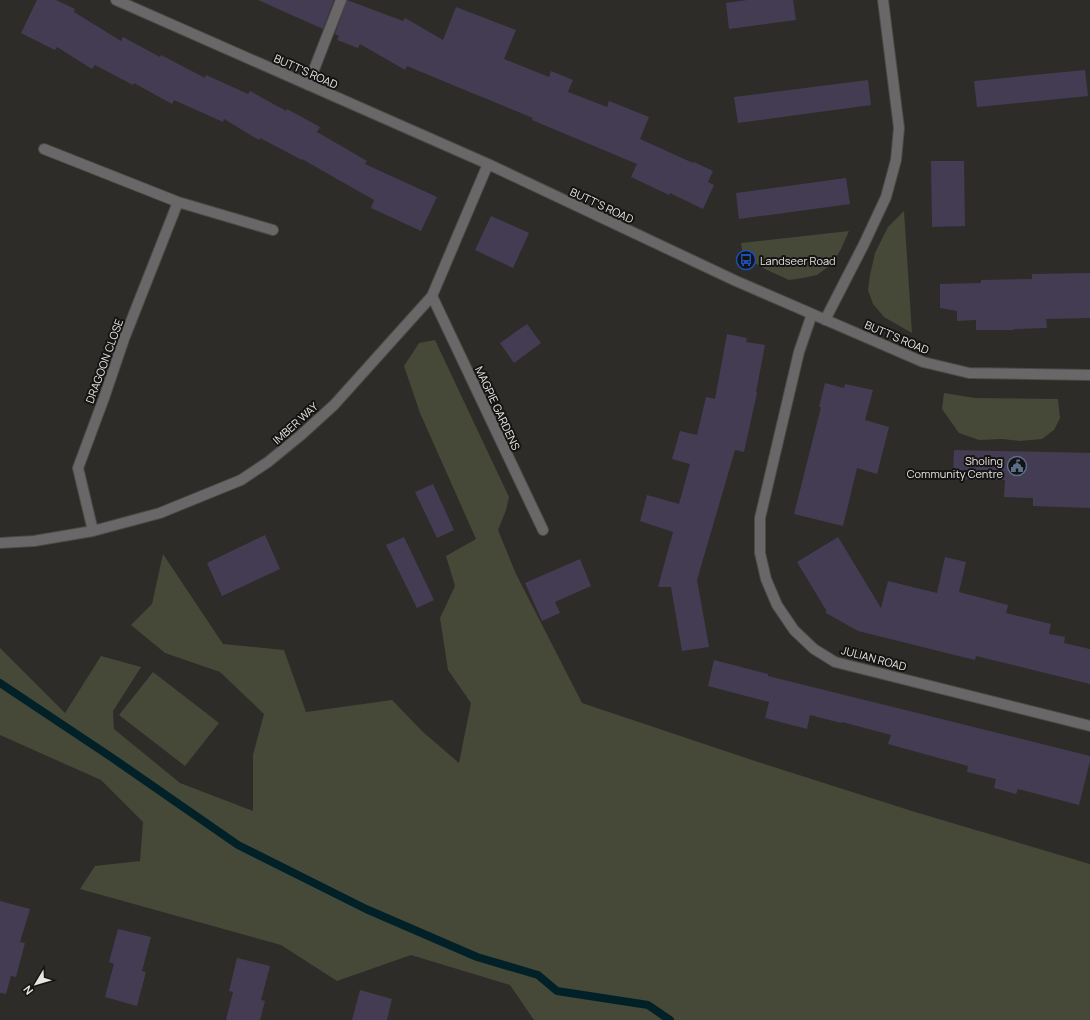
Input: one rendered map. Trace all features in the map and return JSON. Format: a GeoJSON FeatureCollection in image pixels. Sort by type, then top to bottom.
{"type":"FeatureCollection","features":[{"type":"Feature","properties":{"kind":"street","name":"BUTT'S ROAD"},"geometry":{"type":"LineString","coordinates":[[116,0],[488,164],[736,281],[923,362],[969,373],[1090,374]]}},
{"type":"Feature","properties":{"kind":"street"},"geometry":{"type":"LineString","coordinates":[[308,85],[341,0]]}},
{"type":"Feature","properties":{"kind":"street"},"geometry":{"type":"LineString","coordinates":[[825,320],[886,197],[896,160],[899,128],[883,0]]}},
{"type":"Feature","properties":{"kind":"street"},"geometry":{"type":"LineString","coordinates":[[44,149],[178,202],[273,230]]}},
{"type":"Feature","properties":{"kind":"street","name":"IMBER WAY"},"geometry":{"type":"LineString","coordinates":[[0,543],[34,541],[93,531],[160,513],[241,480],[268,462],[334,405],[432,296],[488,164]]}},
{"type":"Feature","properties":{"kind":"street","name":"DRAGOON CLOSE"},"geometry":{"type":"LineString","coordinates":[[93,531],[78,468],[124,339],[178,202]]}},
{"type":"Feature","properties":{"kind":"street","name":"MAGPIE GARDENS"},"geometry":{"type":"LineString","coordinates":[[432,296],[543,530]]}},
{"type":"Feature","properties":{"kind":"street","name":"JULIAN ROAD"},"geometry":{"type":"LineString","coordinates":[[812,314],[799,352],[760,518],[760,553],[766,579],[777,605],[797,633],[814,649],[835,662],[1090,726]]}},
{"type":"Feature","properties":{"kind":"green space"},"geometry":{"type":"Polygon","coordinates":[[[904,211],[912,333],[884,317],[873,304],[868,290],[875,253],[888,227],[904,211]]]}},
{"type":"Feature","properties":{"kind":"green space"},"geometry":{"type":"Polygon","coordinates":[[[849,231],[832,264],[817,275],[789,280],[765,269],[743,256],[741,243],[849,231]]]}},
{"type":"Feature","properties":{"kind":"green space"},"geometry":{"type":"Polygon","coordinates":[[[435,340],[509,497],[506,510],[498,530],[516,574],[582,703],[755,761],[915,812],[1090,864],[1090,1020],[534,1020],[510,985],[411,955],[337,981],[281,945],[80,889],[95,866],[140,861],[143,822],[101,780],[0,735],[0,648],[65,713],[101,656],[141,667],[113,711],[114,729],[180,783],[253,811],[253,755],[264,714],[220,672],[165,653],[131,625],[152,604],[163,554],[223,644],[284,650],[306,712],[392,700],[423,732],[459,763],[471,703],[448,670],[440,618],[455,586],[446,556],[476,539],[420,413],[404,366],[419,343],[435,340]]]}},
{"type":"Feature","properties":{"kind":"green space"},"geometry":{"type":"Polygon","coordinates":[[[944,393],[975,398],[1058,399],[1060,418],[1054,430],[1042,439],[1020,441],[1002,439],[979,440],[959,433],[942,409],[944,393]]]}},
{"type":"Feature","properties":{"kind":"green space"},"geometry":{"type":"Polygon","coordinates":[[[153,672],[219,723],[185,766],[119,715],[153,672]]]}},
{"type":"Feature","properties":{"kind":"building"},"geometry":{"type":"Polygon","coordinates":[[[37,0],[56,0],[75,9],[74,12],[121,41],[123,37],[160,57],[161,55],[205,78],[206,75],[248,94],[250,91],[286,111],[287,109],[320,127],[317,132],[367,161],[365,164],[437,197],[421,231],[371,208],[374,200],[302,159],[260,138],[259,140],[224,119],[223,122],[174,100],[172,104],[134,83],[133,85],[95,65],[92,69],[57,47],[55,50],[21,33],[37,0]]]}},
{"type":"Feature","properties":{"kind":"building"},"geometry":{"type":"Polygon","coordinates":[[[258,0],[334,0],[323,29],[258,0]]]}},
{"type":"Feature","properties":{"kind":"building"},"geometry":{"type":"Polygon","coordinates":[[[347,0],[403,21],[405,18],[443,40],[456,7],[516,30],[504,59],[549,77],[551,71],[573,80],[568,92],[607,107],[609,101],[649,117],[640,139],[713,171],[708,182],[714,185],[703,209],[670,193],[669,195],[631,177],[637,164],[532,120],[533,118],[407,66],[405,70],[360,44],[358,48],[337,40],[339,36],[335,34],[347,0]]]}},
{"type":"Feature","properties":{"kind":"building"},"geometry":{"type":"Polygon","coordinates":[[[747,0],[793,0],[796,20],[729,29],[726,3],[747,0]]]}},
{"type":"Feature","properties":{"kind":"building"},"geometry":{"type":"Polygon","coordinates":[[[1085,70],[1088,96],[977,107],[974,81],[1085,70]]]}},
{"type":"Feature","properties":{"kind":"building"},"geometry":{"type":"Polygon","coordinates":[[[868,80],[871,105],[738,123],[734,97],[868,80]]]}},
{"type":"Feature","properties":{"kind":"building"},"geometry":{"type":"Polygon","coordinates":[[[931,161],[964,161],[965,226],[932,227],[931,161]]]}},
{"type":"Feature","properties":{"kind":"building"},"geometry":{"type":"Polygon","coordinates":[[[846,178],[850,204],[739,219],[736,193],[846,178]]]}},
{"type":"Feature","properties":{"kind":"building"},"geometry":{"type":"Polygon","coordinates":[[[491,216],[529,233],[513,268],[475,250],[491,216]]]}},
{"type":"Feature","properties":{"kind":"building"},"geometry":{"type":"Polygon","coordinates":[[[1090,273],[1090,318],[1046,319],[1047,328],[976,330],[976,320],[957,321],[957,311],[940,308],[940,284],[981,283],[981,280],[1032,279],[1032,274],[1090,273]]]}},
{"type":"Feature","properties":{"kind":"building"},"geometry":{"type":"Polygon","coordinates":[[[527,324],[541,343],[514,363],[500,343],[527,324]]]}},
{"type":"Feature","properties":{"kind":"building"},"geometry":{"type":"Polygon","coordinates":[[[727,334],[747,338],[746,342],[765,345],[757,393],[744,452],[735,450],[697,580],[709,647],[682,651],[671,587],[658,587],[673,532],[640,521],[647,495],[679,504],[690,464],[672,459],[680,431],[697,435],[706,397],[715,399],[727,334]]]}},
{"type":"Feature","properties":{"kind":"building"},"geometry":{"type":"Polygon","coordinates":[[[825,383],[844,388],[845,384],[873,390],[865,420],[889,427],[877,474],[857,468],[843,526],[794,514],[821,407],[819,407],[825,383]]]}},
{"type":"Feature","properties":{"kind":"building","name":"Sholing Community Centre"},"geometry":{"type":"Polygon","coordinates":[[[954,450],[1090,453],[1090,508],[1033,506],[1033,498],[1004,497],[1005,480],[953,479],[954,450]]]}},
{"type":"Feature","properties":{"kind":"building"},"geometry":{"type":"Polygon","coordinates":[[[433,484],[454,530],[437,538],[415,492],[433,484]]]}},
{"type":"Feature","properties":{"kind":"building"},"geometry":{"type":"Polygon","coordinates":[[[265,535],[280,569],[222,596],[207,563],[265,535]]]}},
{"type":"Feature","properties":{"kind":"building"},"geometry":{"type":"Polygon","coordinates":[[[404,537],[434,600],[417,608],[386,545],[404,537]]]}},
{"type":"Feature","properties":{"kind":"building"},"geometry":{"type":"Polygon","coordinates":[[[838,537],[881,608],[888,581],[937,593],[945,557],[966,562],[959,592],[1008,605],[1006,613],[1051,624],[1049,634],[1065,637],[1064,643],[1090,649],[1090,684],[976,656],[975,660],[858,631],[826,613],[826,610],[797,562],[838,537]]]}},
{"type":"Feature","properties":{"kind":"building"},"geometry":{"type":"Polygon","coordinates":[[[580,559],[591,586],[555,602],[560,613],[542,621],[525,583],[580,559]]]}},
{"type":"Feature","properties":{"kind":"building"},"geometry":{"type":"Polygon","coordinates":[[[714,660],[768,674],[768,676],[1090,756],[1079,805],[1018,789],[1016,794],[994,788],[996,779],[967,772],[968,766],[888,744],[891,735],[810,715],[807,729],[765,718],[769,702],[708,686],[714,660]]]}},
{"type":"Feature","properties":{"kind":"building"},"geometry":{"type":"Polygon","coordinates":[[[0,901],[30,909],[20,942],[25,943],[16,977],[11,976],[6,994],[0,993],[0,901]]]}},
{"type":"Feature","properties":{"kind":"building"},"geometry":{"type":"Polygon","coordinates":[[[118,929],[151,937],[142,971],[146,972],[137,1006],[105,997],[114,964],[109,962],[118,929]]]}},
{"type":"Feature","properties":{"kind":"building"},"geometry":{"type":"Polygon","coordinates":[[[237,958],[270,966],[261,1000],[265,1001],[260,1020],[226,1020],[233,992],[229,991],[237,958]]]}},
{"type":"Feature","properties":{"kind":"building"},"geometry":{"type":"Polygon","coordinates":[[[360,990],[392,999],[387,1020],[352,1020],[360,990]]]}},
{"type":"Feature","properties":{"kind":"waterway"},"geometry":{"type":"LineString","coordinates":[[0,683],[111,757],[238,845],[366,909],[477,957],[538,975],[557,991],[648,1005],[670,1020]]}},
{"type":"Feature","properties":{"kind":"place","name":"Landseer Road"},"geometry":{"type":"Point","coordinates":[746,260]}},
{"type":"Feature","properties":{"kind":"place","name":"Sholing Community Centre"},"geometry":{"type":"Point","coordinates":[1017,466]}}]}
